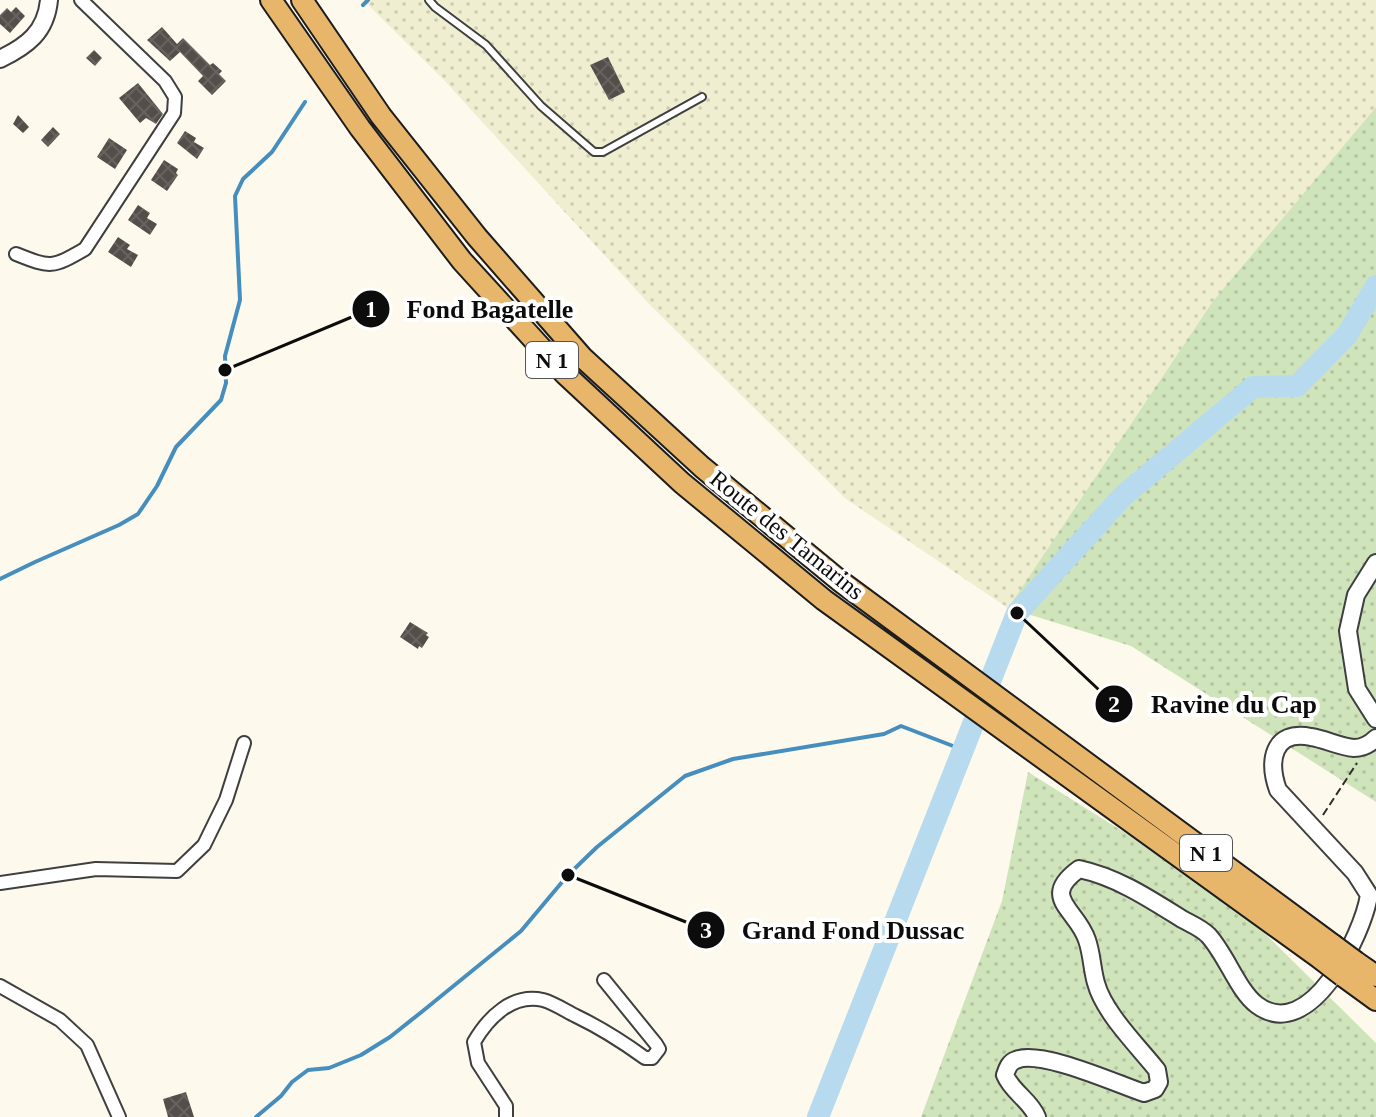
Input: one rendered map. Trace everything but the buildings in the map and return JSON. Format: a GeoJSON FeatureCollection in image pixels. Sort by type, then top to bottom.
{"type":"FeatureCollection","features":[{"type":"Feature","properties":{"kind":"highway","name":"Route des Tamarins"},"geometry":{"type":"LineString","coordinates":[[271,0],[360,128],[462,261],[565,374],[682,483],[785,570],[900,654],[1074,769],[1350,969],[1376,1000]]}},
{"type":"Feature","properties":{"kind":"highway","name":"Route des Tamarins"},"geometry":{"type":"LineString","coordinates":[[302,0],[381,116],[477,237],[582,357],[702,467],[788,540],[913,635],[1074,769]]}},
{"type":"Feature","properties":{"kind":"highway","name":"Route des Tamarins"},"geometry":{"type":"LineString","coordinates":[[1350,969],[1376,976]]}},
{"type":"Feature","properties":{"kind":"street"},"geometry":{"type":"LineString","coordinates":[[0,59],[22,49],[38,34],[48,15],[49,0]]}},
{"type":"Feature","properties":{"kind":"street"},"geometry":{"type":"LineString","coordinates":[[16,254],[46,266],[63,262],[85,249],[174,113],[175,97],[165,81],[81,0]]}},
{"type":"Feature","properties":{"kind":"street"},"geometry":{"type":"LineString","coordinates":[[1376,563],[1356,595],[1348,631],[1357,689],[1376,719]]}},
{"type":"Feature","properties":{"kind":"street"},"geometry":{"type":"LineString","coordinates":[[1037,1117],[1034,1109],[1009,1085],[1005,1075],[1016,1059],[1034,1058],[1070,1066],[1144,1093],[1155,1089],[1159,1082],[1157,1070],[1104,1002],[1096,985],[1088,942],[1062,903],[1060,892],[1065,879],[1079,869],[1097,873],[1147,897],[1207,933],[1231,966],[1239,984],[1257,1005],[1288,1013],[1305,1008],[1355,941],[1373,895],[1278,790],[1272,761],[1277,746],[1289,737],[1307,736],[1354,748],[1372,742]]}},
{"type":"Feature","properties":{"kind":"street"},"geometry":{"type":"LineString","coordinates":[[0,883],[96,869],[177,871],[204,845],[226,800],[244,743]]}},
{"type":"Feature","properties":{"kind":"street"},"geometry":{"type":"LineString","coordinates":[[506,1117],[506,1106],[478,1063],[474,1042],[482,1028],[503,1007],[526,999],[544,1001],[609,1032],[645,1058],[656,1055],[659,1049],[656,1044],[604,980]]}},
{"type":"Feature","properties":{"kind":"street"},"geometry":{"type":"LineString","coordinates":[[0,986],[60,1020],[87,1045],[119,1117]]}},
{"type":"Feature","properties":{"kind":"lane"},"geometry":{"type":"LineString","coordinates":[[429,0],[486,45],[541,106],[594,152],[603,152],[702,97]]}},
{"type":"Feature","properties":{"kind":"path"},"geometry":{"type":"LineString","coordinates":[[1313,829],[1372,742]]}},
{"type":"Feature","properties":{"kind":"shaded area"},"geometry":{"type":"Polygon","coordinates":[[[363,0],[1376,0],[1376,107],[1213,301],[1008,608],[846,499],[650,305],[443,79],[363,0]]]}},
{"type":"Feature","properties":{"kind":"green space"},"geometry":{"type":"Polygon","coordinates":[[[1376,107],[1376,802],[1131,646],[1008,608],[1213,301],[1376,107]]]}},
{"type":"Feature","properties":{"kind":"green space"},"geometry":{"type":"Polygon","coordinates":[[[1028,772],[1229,898],[1376,1043],[1376,1117],[921,1117],[1002,901],[1028,772]]]}},
{"type":"Feature","properties":{"kind":"waterway"},"geometry":{"type":"LineString","coordinates":[[363,5],[368,0]]}},
{"type":"Feature","properties":{"kind":"waterway"},"geometry":{"type":"LineString","coordinates":[[0,579],[138,514],[157,486],[176,447],[221,400],[226,383],[225,356],[240,300],[235,196],[243,179],[272,152],[305,102]]}},
{"type":"Feature","properties":{"kind":"waterway"},"geometry":{"type":"LineString","coordinates":[[818,1117],[1017,613],[1123,496],[1253,387],[1297,386],[1347,335],[1376,286]]}},
{"type":"Feature","properties":{"kind":"waterway"},"geometry":{"type":"LineString","coordinates":[[256,1117],[308,1070],[329,1068],[361,1055],[424,1010],[521,931],[568,875],[597,847],[685,776],[733,759],[884,734],[901,726],[953,746],[963,753]]}},
{"type":"Feature","properties":{"kind":"place","name":"Fond Bagatelle"},"geometry":{"type":"Point","coordinates":[225,370]}},
{"type":"Feature","properties":{"kind":"place","name":"Ravine du Cap"},"geometry":{"type":"Point","coordinates":[1017,613]}},
{"type":"Feature","properties":{"kind":"place","name":"Grand Fond Dussac"},"geometry":{"type":"Point","coordinates":[568,875]}}]}
